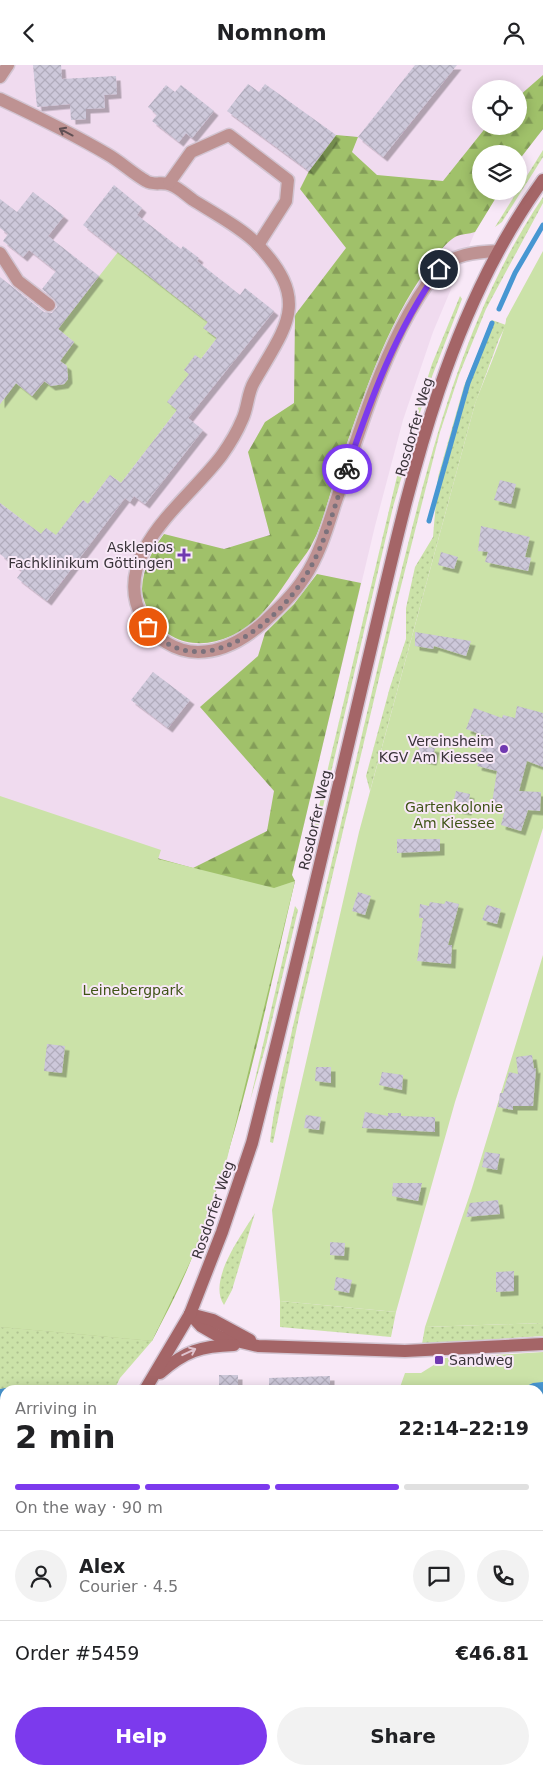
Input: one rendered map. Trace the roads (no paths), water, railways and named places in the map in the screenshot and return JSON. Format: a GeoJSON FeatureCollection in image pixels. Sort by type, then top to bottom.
{"type":"FeatureCollection","features":[{"type":"Feature","properties":{"kind":"main road","name":"Rosdorfer Weg"},"geometry":{"type":"LineString","coordinates":[[149,1385],[190,1314],[220,1240],[252,1143],[394,553],[435,398],[464,324],[498,251],[543,180]]}},
{"type":"Feature","properties":{"kind":"main road"},"geometry":{"type":"LineString","coordinates":[[190,1314],[208,1331],[245,1344],[269,1347],[432,1351],[543,1344]]}},
{"type":"Feature","properties":{"kind":"main road"},"geometry":{"type":"LineString","coordinates":[[190,1314],[213,1320],[269,1347]]}},
{"type":"Feature","properties":{"kind":"main road"},"geometry":{"type":"LineString","coordinates":[[149,1385],[172,1362],[194,1349],[245,1344]]}},
{"type":"Feature","properties":{"kind":"street"},"geometry":{"type":"LineString","coordinates":[[0,77],[8,65]]}},
{"type":"Feature","properties":{"kind":"street"},"geometry":{"type":"LineString","coordinates":[[0,99],[110,155],[150,184],[169,183],[258,245],[281,275],[289,292],[290,315],[280,339],[251,387],[242,420],[221,456],[159,525],[148,543],[138,569],[134,588],[141,615],[154,634],[169,644],[192,652],[218,649],[234,643],[253,632],[288,601],[306,575],[322,544],[374,390],[395,341],[422,293],[439,269],[447,262],[478,252],[498,251]]}},
{"type":"Feature","properties":{"kind":"street"},"geometry":{"type":"LineString","coordinates":[[169,183],[191,152],[229,135],[288,180],[286,201],[258,245]]}},
{"type":"Feature","properties":{"kind":"street"},"geometry":{"type":"LineString","coordinates":[[0,253],[18,281],[49,305]]}},
{"type":"Feature","properties":{"kind":"water"},"geometry":{"type":"Polygon","coordinates":[[[543,1382],[543,1385],[529,1385],[543,1382]]]}},
{"type":"Feature","properties":{"kind":"waterway"},"geometry":{"type":"LineString","coordinates":[[499,309],[515,273],[543,225]]}},
{"type":"Feature","properties":{"kind":"waterway"},"geometry":{"type":"LineString","coordinates":[[429,521],[468,383],[492,323]]}},
{"type":"Feature","properties":{"kind":"place","name":"Asklepios Fachklinikum Göttingen"},"geometry":{"type":"Point","coordinates":[184,555]}},
{"type":"Feature","properties":{"kind":"place","name":"Vereinsheim KGV Am Kiessee"},"geometry":{"type":"Point","coordinates":[504,749]}},
{"type":"Feature","properties":{"kind":"place","name":"Sandweg"},"geometry":{"type":"Point","coordinates":[439,1360]}},
{"type":"Feature","properties":{"kind":"park label","name":"Gartenkolonie Am Kiessee"},"geometry":{"type":"Point","coordinates":[454,815]}},
{"type":"Feature","properties":{"kind":"park label","name":"Leinebergpark"},"geometry":{"type":"Point","coordinates":[133,990]}}]}
